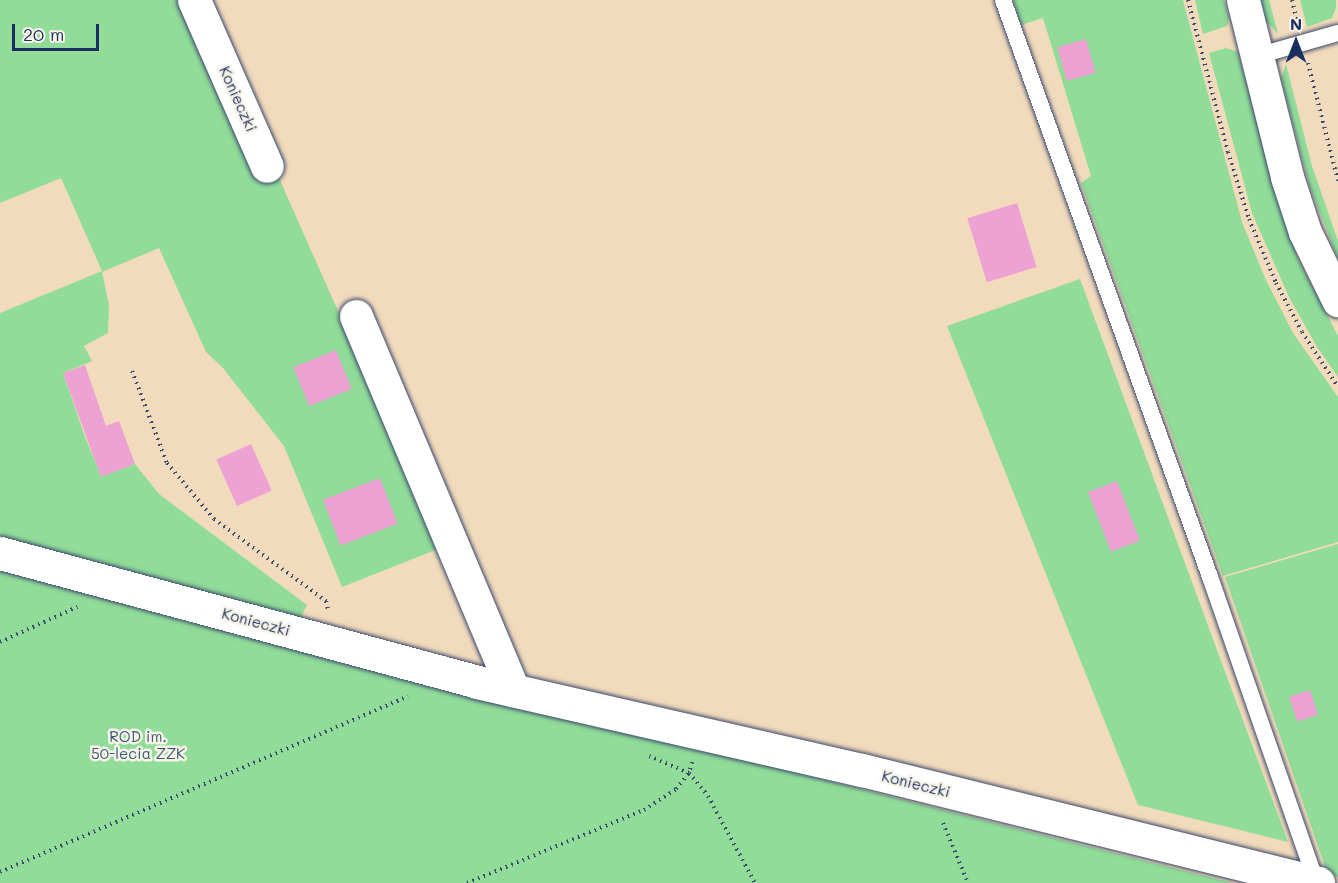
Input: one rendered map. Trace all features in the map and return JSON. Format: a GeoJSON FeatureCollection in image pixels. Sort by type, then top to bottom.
{"type":"FeatureCollection","features":[{"type":"Feature","properties":{"kind":"street","name":"Konieczki"},"geometry":{"type":"LineString","coordinates":[[194,0],[267,166]]}},
{"type":"Feature","properties":{"kind":"street"},"geometry":{"type":"LineString","coordinates":[[1243,0],[1287,177],[1305,232],[1338,300]]}},
{"type":"Feature","properties":{"kind":"street"},"geometry":{"type":"LineString","coordinates":[[356,316],[513,690]]}},
{"type":"Feature","properties":{"kind":"street","name":"Konieczki"},"geometry":{"type":"LineString","coordinates":[[0,553],[513,690],[851,767],[1317,883]]}},
{"type":"Feature","properties":{"kind":"lane"},"geometry":{"type":"LineString","coordinates":[[1003,0],[1317,883]]}},
{"type":"Feature","properties":{"kind":"lane"},"geometry":{"type":"LineString","coordinates":[[1257,56],[1338,33]]}},
{"type":"Feature","properties":{"kind":"path"},"geometry":{"type":"LineString","coordinates":[[1188,0],[1228,152],[1249,219],[1276,283],[1302,332],[1338,387]]}},
{"type":"Feature","properties":{"kind":"path"},"geometry":{"type":"LineString","coordinates":[[1292,0],[1338,182]]}},
{"type":"Feature","properties":{"kind":"path"},"geometry":{"type":"LineString","coordinates":[[132,371],[167,463],[214,519],[327,601],[334,643]]}},
{"type":"Feature","properties":{"kind":"path"},"geometry":{"type":"LineString","coordinates":[[0,872],[416,692]]}},
{"type":"Feature","properties":{"kind":"path"},"geometry":{"type":"LineString","coordinates":[[639,753],[689,773],[708,796],[755,883]]}},
{"type":"Feature","properties":{"kind":"path"},"geometry":{"type":"LineString","coordinates":[[467,883],[644,810],[676,789],[689,773],[694,756]]}},
{"type":"Feature","properties":{"kind":"path"},"geometry":{"type":"LineString","coordinates":[[941,818],[968,883]]}},
{"type":"Feature","properties":{"kind":"green space"},"geometry":{"type":"Polygon","coordinates":[[[0,0],[205,0],[286,194],[443,547],[342,587],[284,446],[223,368],[206,352],[159,248],[102,272],[109,305],[108,333],[84,346],[92,361],[63,373],[84,434],[101,476],[135,464],[159,494],[307,605],[300,619],[0,539],[0,313],[102,271],[61,178],[0,203],[0,0]]]}},
{"type":"Feature","properties":{"kind":"green space"},"geometry":{"type":"Polygon","coordinates":[[[1013,0],[1183,0],[1242,222],[1265,278],[1293,333],[1338,397],[1338,542],[1223,576],[1081,183],[1091,176],[1043,18],[1021,25],[1013,0]]]}},
{"type":"Feature","properties":{"kind":"green space"},"geometry":{"type":"Polygon","coordinates":[[[1195,0],[1224,0],[1229,18],[1227,26],[1203,34],[1195,0]]]}},
{"type":"Feature","properties":{"kind":"green space"},"geometry":{"type":"Polygon","coordinates":[[[1261,0],[1269,0],[1278,34],[1266,21],[1261,0]]]}},
{"type":"Feature","properties":{"kind":"green space"},"geometry":{"type":"Polygon","coordinates":[[[1300,0],[1336,0],[1336,8],[1332,18],[1307,27],[1300,0]]]}},
{"type":"Feature","properties":{"kind":"green space"},"geometry":{"type":"Polygon","coordinates":[[[1226,48],[1238,52],[1272,179],[1297,256],[1338,336],[1338,377],[1317,347],[1289,297],[1252,213],[1209,53],[1226,48]]]}},
{"type":"Feature","properties":{"kind":"green space"},"geometry":{"type":"Polygon","coordinates":[[[1286,64],[1312,166],[1338,241],[1338,259],[1310,187],[1281,79],[1286,64]]]}},
{"type":"Feature","properties":{"kind":"green space"},"geometry":{"type":"Polygon","coordinates":[[[1080,279],[1288,842],[1138,805],[947,326],[1080,279]]]}},
{"type":"Feature","properties":{"kind":"green space"},"geometry":{"type":"Polygon","coordinates":[[[1338,544],[1338,877],[1328,875],[1225,577],[1338,544]]]}},
{"type":"Feature","properties":{"kind":"green space","name":"ROD im. 50-lecia ZZK"},"geometry":{"type":"Polygon","coordinates":[[[0,567],[939,809],[1233,883],[0,883],[0,567]]]}},
{"type":"Feature","properties":{"kind":"building"},"geometry":{"type":"Polygon","coordinates":[[[1086,39],[1096,73],[1067,81],[1057,47],[1086,39]]]}},
{"type":"Feature","properties":{"kind":"building"},"geometry":{"type":"Polygon","coordinates":[[[1017,203],[1037,267],[987,282],[967,218],[1017,203]]]}},
{"type":"Feature","properties":{"kind":"building"},"geometry":{"type":"Polygon","coordinates":[[[336,350],[352,389],[309,406],[293,367],[336,350]]]}},
{"type":"Feature","properties":{"kind":"building"},"geometry":{"type":"Polygon","coordinates":[[[85,365],[106,426],[119,421],[135,464],[101,477],[63,373],[85,365]]]}},
{"type":"Feature","properties":{"kind":"building"},"geometry":{"type":"Polygon","coordinates":[[[251,444],[272,491],[237,506],[216,459],[251,444]]]}},
{"type":"Feature","properties":{"kind":"building"},"geometry":{"type":"Polygon","coordinates":[[[380,478],[398,524],[341,546],[323,500],[380,478]]]}},
{"type":"Feature","properties":{"kind":"building"},"geometry":{"type":"Polygon","coordinates":[[[1117,481],[1140,541],[1111,552],[1088,492],[1117,481]]]}},
{"type":"Feature","properties":{"kind":"building"},"geometry":{"type":"Polygon","coordinates":[[[1310,690],[1318,715],[1297,722],[1289,697],[1310,690]]]}}]}
